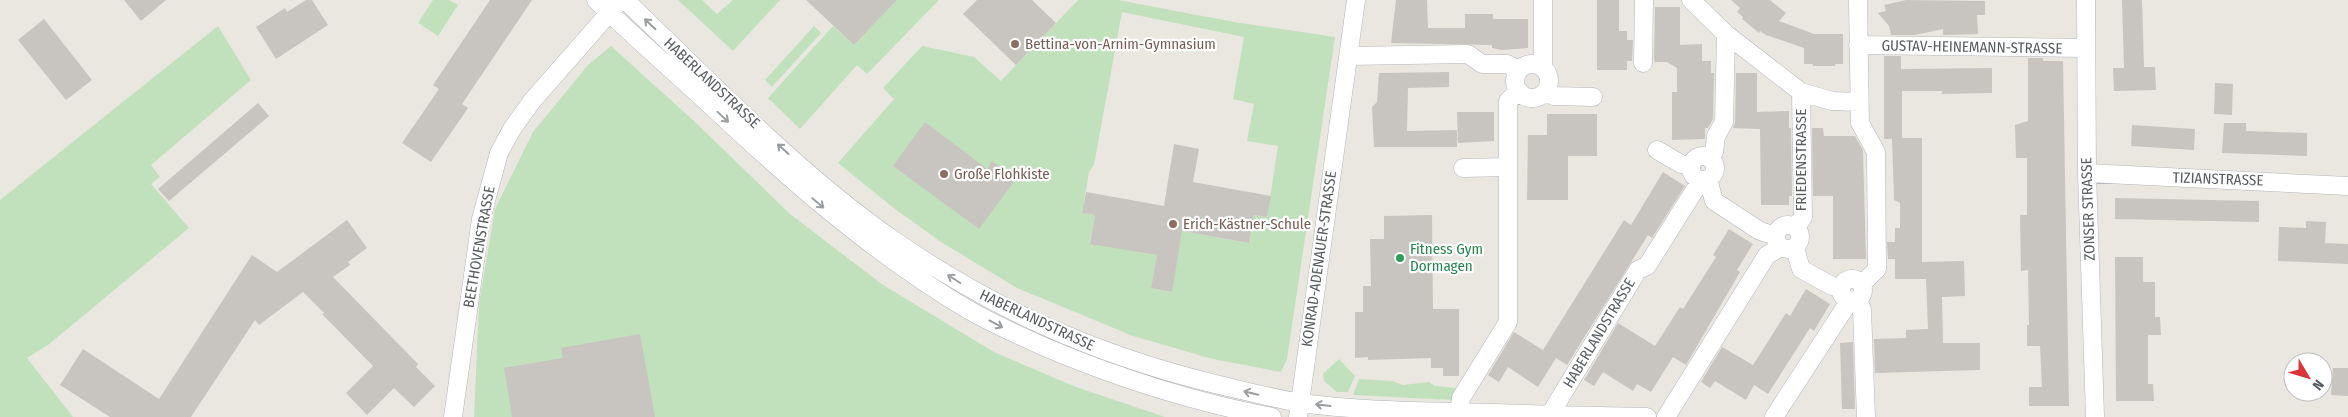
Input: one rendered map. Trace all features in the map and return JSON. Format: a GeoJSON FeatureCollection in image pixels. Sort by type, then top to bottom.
{"type":"FeatureCollection","features":[{"type":"Feature","properties":{"kind":"street","name":"HABERLANDSTRASSE"},"geometry":{"type":"LineString","coordinates":[[596,0],[615,6],[787,176],[832,215],[882,252],[967,309],[1007,330],[1122,378],[1164,392],[1272,417]]}},
{"type":"Feature","properties":{"kind":"street","name":"HABERLANDSTRASSE"},"geometry":{"type":"LineString","coordinates":[[625,0],[758,126],[860,215],[891,238],[978,293],[1078,342],[1130,360],[1298,410],[1647,417]]}},
{"type":"Feature","properties":{"kind":"street","name":"KONRAD-ADENAUER-STRASSE"},"geometry":{"type":"LineString","coordinates":[[1298,410],[1356,0]]}},
{"type":"Feature","properties":{"kind":"street"},"geometry":{"type":"LineString","coordinates":[[1543,0],[1543,67],[1548,76],[1546,91]]}},
{"type":"Feature","properties":{"kind":"street"},"geometry":{"type":"LineString","coordinates":[[1643,63],[1644,0]]}},
{"type":"Feature","properties":{"kind":"street","name":"FRIEDENSTRASSE"},"geometry":{"type":"LineString","coordinates":[[1691,0],[1726,34],[1801,92],[1832,101],[1859,102]]}},
{"type":"Feature","properties":{"kind":"street"},"geometry":{"type":"LineString","coordinates":[[1774,417],[1853,293],[1877,269],[1876,152],[1860,123],[1858,0]]}},
{"type":"Feature","properties":{"kind":"street","name":"ZONSER STRASSE"},"geometry":{"type":"LineString","coordinates":[[2086,0],[2087,173],[2095,417]]}},
{"type":"Feature","properties":{"kind":"street","name":"BEETHOVENSTRASSE"},"geometry":{"type":"LineString","coordinates":[[453,417],[481,219],[499,153],[512,129],[532,101],[615,6]]}},
{"type":"Feature","properties":{"kind":"street"},"geometry":{"type":"LineString","coordinates":[[1700,175],[1715,170],[1710,159],[1714,152],[1716,136],[1724,122],[1726,34]]}},
{"type":"Feature","properties":{"kind":"street","name":"GUSTAV-HEINEMANN-STRASSE"},"geometry":{"type":"LineString","coordinates":[[1858,45],[2086,48]]}},
{"type":"Feature","properties":{"kind":"street"},"geometry":{"type":"LineString","coordinates":[[1349,56],[1468,54],[1482,64],[1507,64],[1519,70]]}},
{"type":"Feature","properties":{"kind":"street"},"geometry":{"type":"LineString","coordinates":[[1543,67],[1528,64],[1519,70],[1516,80],[1519,91],[1532,97],[1546,91]]}},
{"type":"Feature","properties":{"kind":"street"},"geometry":{"type":"LineString","coordinates":[[1459,412],[1461,398],[1508,322],[1508,101],[1519,91]]}},
{"type":"Feature","properties":{"kind":"street"},"geometry":{"type":"LineString","coordinates":[[1546,91],[1554,96],[1593,97]]}},
{"type":"Feature","properties":{"kind":"street","name":"FRIEDENSTRASSE"},"geometry":{"type":"LineString","coordinates":[[1784,244],[1801,238],[1796,227],[1803,217],[1801,92]]}},
{"type":"Feature","properties":{"kind":"street"},"geometry":{"type":"LineString","coordinates":[[1657,150],[1700,175],[1714,201],[1784,244],[1801,269],[1832,286],[1853,293],[1862,310],[1866,417]]}},
{"type":"Feature","properties":{"kind":"street"},"geometry":{"type":"LineString","coordinates":[[1463,168],[1508,167]]}},
{"type":"Feature","properties":{"kind":"street","name":"TIZIANSTRASSE"},"geometry":{"type":"LineString","coordinates":[[2087,173],[2348,186]]}},
{"type":"Feature","properties":{"kind":"street","name":"HABERLANDSTRASSE"},"geometry":{"type":"LineString","coordinates":[[1549,416],[1638,270],[1648,266],[1700,175]]}},
{"type":"Feature","properties":{"kind":"street"},"geometry":{"type":"LineString","coordinates":[[1666,417],[1768,255],[1784,244]]}},
{"type":"Feature","properties":{"kind":"green space"},"geometry":{"type":"Polygon","coordinates":[[[433,0],[449,0],[458,5],[438,36],[418,23],[433,0]]]}},
{"type":"Feature","properties":{"kind":"green space"},"geometry":{"type":"Polygon","coordinates":[[[678,0],[702,0],[717,14],[733,0],[780,0],[733,51],[678,0]]]}},
{"type":"Feature","properties":{"kind":"green space"},"geometry":{"type":"Polygon","coordinates":[[[897,0],[939,0],[867,74],[857,65],[800,129],[768,98],[833,26],[854,45],[897,0]]]}},
{"type":"Feature","properties":{"kind":"green space"},"geometry":{"type":"Polygon","coordinates":[[[1078,0],[1118,0],[1234,22],[1335,37],[1287,359],[1281,372],[1213,359],[1133,336],[1017,288],[941,242],[895,209],[838,163],[894,99],[883,88],[922,46],[974,57],[1001,81],[1078,0]],[[1122,12],[1094,165],[1089,172],[1082,213],[1095,215],[1090,243],[1157,255],[1151,288],[1171,292],[1182,231],[1249,243],[1254,215],[1267,217],[1278,146],[1247,141],[1254,104],[1233,99],[1244,37],[1122,12]]]}},
{"type":"Feature","properties":{"kind":"green space"},"geometry":{"type":"Polygon","coordinates":[[[218,26],[251,80],[151,165],[160,177],[151,184],[189,228],[48,345],[27,358],[73,417],[0,417],[0,200],[218,26]]]}},
{"type":"Feature","properties":{"kind":"green space"},"geometry":{"type":"Polygon","coordinates":[[[814,26],[821,33],[772,87],[765,80],[814,26]]]}},
{"type":"Feature","properties":{"kind":"green space"},"geometry":{"type":"Polygon","coordinates":[[[611,46],[695,122],[790,214],[883,285],[994,352],[1076,387],[1165,417],[474,417],[479,304],[495,209],[533,132],[588,65],[611,46]]]}},
{"type":"Feature","properties":{"kind":"green space"},"geometry":{"type":"Polygon","coordinates":[[[1339,359],[1355,376],[1348,392],[1337,392],[1324,381],[1323,374],[1339,359]]]}},
{"type":"Feature","properties":{"kind":"green space"},"geometry":{"type":"Polygon","coordinates":[[[1359,379],[1392,381],[1403,385],[1429,382],[1435,386],[1456,388],[1452,400],[1353,395],[1359,379]]]}},
{"type":"Feature","properties":{"kind":"building"},"geometry":{"type":"Polygon","coordinates":[[[124,0],[166,0],[141,21],[124,0]]]}},
{"type":"Feature","properties":{"kind":"building"},"geometry":{"type":"Polygon","coordinates":[[[306,0],[312,0],[328,25],[276,59],[256,27],[285,8],[287,12],[306,0]]]}},
{"type":"Feature","properties":{"kind":"building"},"geometry":{"type":"Polygon","coordinates":[[[490,0],[532,0],[462,104],[468,108],[431,162],[402,143],[439,89],[433,85],[490,0]]]}},
{"type":"Feature","properties":{"kind":"building"},"geometry":{"type":"Polygon","coordinates":[[[806,0],[897,0],[854,45],[806,0]]]}},
{"type":"Feature","properties":{"kind":"building","name":"Bettina-von-Arnim-Gymnasium"},"geometry":{"type":"Polygon","coordinates":[[[977,0],[1032,0],[1056,23],[1016,65],[963,14],[977,0]]]}},
{"type":"Feature","properties":{"kind":"building"},"geometry":{"type":"Polygon","coordinates":[[[1396,0],[1427,0],[1428,28],[1465,28],[1465,14],[1493,14],[1493,19],[1528,19],[1528,48],[1501,50],[1492,48],[1492,45],[1391,43],[1396,0]]]}},
{"type":"Feature","properties":{"kind":"building"},"geometry":{"type":"Polygon","coordinates":[[[1597,0],[1619,0],[1619,31],[1627,31],[1627,40],[1633,40],[1632,61],[1627,61],[1627,70],[1597,70],[1597,0]]]}},
{"type":"Feature","properties":{"kind":"building"},"geometry":{"type":"Polygon","coordinates":[[[1731,0],[1770,0],[1786,13],[1779,21],[1814,34],[1843,34],[1843,64],[1813,66],[1813,64],[1804,64],[1804,48],[1766,35],[1760,31],[1759,33],[1742,19],[1743,17],[1737,12],[1740,8],[1731,0]]]}},
{"type":"Feature","properties":{"kind":"building"},"geometry":{"type":"Polygon","coordinates":[[[1906,0],[1985,1],[1985,15],[1977,15],[1978,34],[1943,35],[1943,29],[1915,35],[1891,35],[1889,26],[1878,13],[1886,11],[1884,5],[1906,0]]]}},
{"type":"Feature","properties":{"kind":"building"},"geometry":{"type":"Polygon","coordinates":[[[2122,0],[2142,0],[2144,67],[2155,67],[2156,90],[2114,91],[2113,68],[2124,68],[2122,0]]]}},
{"type":"Feature","properties":{"kind":"building"},"geometry":{"type":"Polygon","coordinates":[[[1655,7],[1680,7],[1680,45],[1702,44],[1702,61],[1711,61],[1711,73],[1714,73],[1713,119],[1708,128],[1705,128],[1705,139],[1672,140],[1672,92],[1677,92],[1677,68],[1667,62],[1655,62],[1654,60],[1655,7]]]}},
{"type":"Feature","properties":{"kind":"building"},"geometry":{"type":"Polygon","coordinates":[[[44,19],[92,80],[66,100],[18,40],[44,19]]]}},
{"type":"Feature","properties":{"kind":"building"},"geometry":{"type":"Polygon","coordinates":[[[1884,56],[1901,56],[1901,69],[1992,68],[1992,93],[1942,94],[1942,91],[1902,91],[1902,138],[1922,138],[1922,262],[1964,261],[1965,296],[1942,297],[1943,343],[1980,343],[1980,370],[1875,373],[1874,339],[1906,338],[1906,330],[1928,329],[1926,279],[1895,279],[1895,259],[1888,259],[1887,242],[1895,242],[1895,228],[1900,228],[1900,203],[1894,200],[1892,139],[1884,139],[1884,56]]]}},
{"type":"Feature","properties":{"kind":"building"},"geometry":{"type":"Polygon","coordinates":[[[2028,58],[2043,58],[2043,61],[2063,61],[2069,406],[2029,406],[2029,387],[2042,387],[2040,346],[2027,346],[2027,325],[2029,325],[2028,270],[2021,271],[2020,215],[2027,215],[2027,158],[2016,158],[2015,125],[2028,121],[2028,58]]]}},
{"type":"Feature","properties":{"kind":"building"},"geometry":{"type":"Polygon","coordinates":[[[1449,72],[1449,87],[1408,88],[1407,131],[1457,130],[1457,147],[1374,147],[1372,107],[1377,102],[1379,73],[1449,72]]]}},
{"type":"Feature","properties":{"kind":"building"},"geometry":{"type":"Polygon","coordinates":[[[1736,73],[1757,73],[1757,112],[1789,111],[1792,196],[1789,196],[1789,205],[1761,205],[1760,129],[1733,128],[1735,122],[1736,73]]]}},
{"type":"Feature","properties":{"kind":"building"},"geometry":{"type":"Polygon","coordinates":[[[2215,83],[2233,84],[2232,115],[2214,114],[2215,83]]]}},
{"type":"Feature","properties":{"kind":"building"},"geometry":{"type":"Polygon","coordinates":[[[258,103],[269,116],[169,201],[158,189],[258,103]]]}},
{"type":"Feature","properties":{"kind":"building"},"geometry":{"type":"Polygon","coordinates":[[[1457,112],[1494,112],[1494,141],[1458,143],[1457,112]]]}},
{"type":"Feature","properties":{"kind":"building"},"geometry":{"type":"Polygon","coordinates":[[[1547,114],[1597,114],[1597,156],[1568,156],[1568,200],[1527,200],[1528,135],[1547,135],[1547,114]]]}},
{"type":"Feature","properties":{"kind":"building","name":"Große Flohkiste"},"geometry":{"type":"Polygon","coordinates":[[[925,122],[987,169],[992,161],[1016,179],[979,229],[893,166],[925,122]]]}},
{"type":"Feature","properties":{"kind":"building"},"geometry":{"type":"Polygon","coordinates":[[[2224,123],[2246,123],[2246,131],[2307,133],[2307,156],[2222,153],[2224,123]]]}},
{"type":"Feature","properties":{"kind":"building"},"geometry":{"type":"Polygon","coordinates":[[[2132,125],[2195,129],[2194,150],[2131,146],[2132,125]]]}},
{"type":"Feature","properties":{"kind":"building"},"geometry":{"type":"Polygon","coordinates":[[[1812,128],[1823,128],[1824,136],[1855,136],[1863,150],[1866,259],[1833,259],[1833,196],[1813,196],[1812,128]]]}},
{"type":"Feature","properties":{"kind":"building","name":"Erich-Kästner-Schule"},"geometry":{"type":"Polygon","coordinates":[[[1174,144],[1199,149],[1193,182],[1271,196],[1267,217],[1254,215],[1249,243],[1182,231],[1172,292],[1151,288],[1157,255],[1090,244],[1095,215],[1082,213],[1086,192],[1164,206],[1174,144]]]}},
{"type":"Feature","properties":{"kind":"building"},"geometry":{"type":"Polygon","coordinates":[[[1663,172],[1685,186],[1652,238],[1648,235],[1567,365],[1556,358],[1538,387],[1508,367],[1499,382],[1488,375],[1514,332],[1543,350],[1624,220],[1631,225],[1663,172]]]}},
{"type":"Feature","properties":{"kind":"building"},"geometry":{"type":"Polygon","coordinates":[[[2115,198],[2259,201],[2259,222],[2115,219],[2115,198]]]}},
{"type":"Feature","properties":{"kind":"building"},"geometry":{"type":"Polygon","coordinates":[[[1432,215],[1433,309],[1459,309],[1459,376],[1443,376],[1443,368],[1431,368],[1431,358],[1368,360],[1368,357],[1355,358],[1355,312],[1363,312],[1363,286],[1371,286],[1370,239],[1384,239],[1384,216],[1432,215]]]}},
{"type":"Feature","properties":{"kind":"building"},"geometry":{"type":"Polygon","coordinates":[[[347,220],[367,248],[348,262],[350,265],[333,277],[418,364],[416,367],[435,386],[414,407],[394,388],[367,415],[346,393],[373,366],[303,292],[259,325],[255,320],[191,417],[110,417],[60,385],[83,349],[159,399],[252,255],[277,272],[347,220]]]}},
{"type":"Feature","properties":{"kind":"building"},"geometry":{"type":"Polygon","coordinates":[[[2306,221],[2326,222],[2325,243],[2348,244],[2348,264],[2278,261],[2279,227],[2306,228],[2306,221]]]}},
{"type":"Feature","properties":{"kind":"building"},"geometry":{"type":"Polygon","coordinates":[[[1729,229],[1753,244],[1737,270],[1740,272],[1686,365],[1673,357],[1651,392],[1637,384],[1633,391],[1603,372],[1594,386],[1584,380],[1618,323],[1655,346],[1680,307],[1683,309],[1716,257],[1713,255],[1729,229]]]}},
{"type":"Feature","properties":{"kind":"building"},"geometry":{"type":"Polygon","coordinates":[[[2115,257],[2143,257],[2143,282],[2155,282],[2155,317],[2160,317],[2161,335],[2148,335],[2148,384],[2153,384],[2154,401],[2116,401],[2115,257]]]}},
{"type":"Feature","properties":{"kind":"building"},"geometry":{"type":"Polygon","coordinates":[[[1806,289],[1830,304],[1814,331],[1810,328],[1768,394],[1754,385],[1746,400],[1715,381],[1710,388],[1701,382],[1722,347],[1753,365],[1786,313],[1790,316],[1806,289]]]}},
{"type":"Feature","properties":{"kind":"building"},"geometry":{"type":"Polygon","coordinates":[[[640,334],[655,417],[512,417],[504,368],[563,358],[561,348],[640,334]]]}},
{"type":"Feature","properties":{"kind":"building"},"geometry":{"type":"Polygon","coordinates":[[[1853,342],[1855,409],[1842,409],[1840,343],[1853,342]]]}},
{"type":"Feature","properties":{"kind":"building"},"geometry":{"type":"Polygon","coordinates":[[[2333,368],[2348,368],[2348,396],[2333,395],[2333,368]]]}},
{"type":"Feature","properties":{"kind":"place","name":"Bettina-von-Arnim-Gymnasium"},"geometry":{"type":"Point","coordinates":[1015,44]}},
{"type":"Feature","properties":{"kind":"place","name":"Große Flohkiste"},"geometry":{"type":"Point","coordinates":[944,174]}},
{"type":"Feature","properties":{"kind":"place","name":"Erich-Kästner-Schule"},"geometry":{"type":"Point","coordinates":[1173,224]}},
{"type":"Feature","properties":{"kind":"place","name":"Fitness Gym Dormagen"},"geometry":{"type":"Point","coordinates":[1400,258]}}]}
